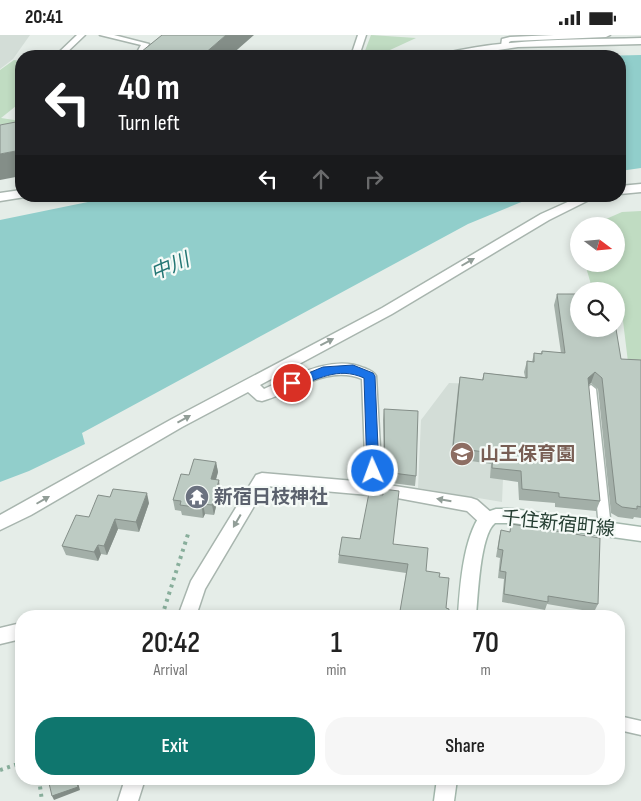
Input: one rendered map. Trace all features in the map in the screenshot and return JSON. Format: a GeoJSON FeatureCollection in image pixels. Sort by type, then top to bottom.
{"type":"FeatureCollection","features":[{"type":"Feature","properties":{"kind":"street"},"geometry":{"type":"LineString","coordinates":[[481,50],[505,46],[641,41]]}},
{"type":"Feature","properties":{"kind":"street"},"geometry":{"type":"LineString","coordinates":[[626,189],[641,188]]}},
{"type":"Feature","properties":{"kind":"street"},"geometry":{"type":"LineString","coordinates":[[0,197],[15,195]]}},
{"type":"Feature","properties":{"kind":"street"},"geometry":{"type":"LineString","coordinates":[[0,523],[249,384],[387,311],[545,217],[578,202]]}},
{"type":"Feature","properties":{"kind":"street"},"geometry":{"type":"LineString","coordinates":[[249,384],[262,396],[323,371],[353,369],[369,376],[374,490]]}},
{"type":"Feature","properties":{"kind":"street"},"geometry":{"type":"LineString","coordinates":[[189,610],[197,586],[262,479],[392,491],[471,505],[487,519]]}},
{"type":"Feature","properties":{"kind":"street","name":"千住新宿町線"},"geometry":{"type":"LineString","coordinates":[[468,610],[476,544],[481,527],[487,519],[499,515],[513,516],[641,534]]}},
{"type":"Feature","properties":{"kind":"street"},"geometry":{"type":"LineString","coordinates":[[0,637],[15,633]]}},
{"type":"Feature","properties":{"kind":"street"},"geometry":{"type":"LineString","coordinates":[[128,801],[132,785]]}},
{"type":"Feature","properties":{"kind":"street"},"geometry":{"type":"LineString","coordinates":[[444,801],[446,785]]}},
{"type":"Feature","properties":{"kind":"lane"},"geometry":{"type":"LineString","coordinates":[[65,50],[81,35]]}},
{"type":"Feature","properties":{"kind":"lane"},"geometry":{"type":"LineString","coordinates":[[104,35],[144,44],[142,50]]}},
{"type":"Feature","properties":{"kind":"lane"},"geometry":{"type":"LineString","coordinates":[[357,50],[362,35]]}},
{"type":"Feature","properties":{"kind":"lane"},"geometry":{"type":"LineString","coordinates":[[505,46],[505,41],[510,39],[606,35]]}},
{"type":"Feature","properties":{"kind":"lane"},"geometry":{"type":"LineString","coordinates":[[591,389],[605,528]]}},
{"type":"Feature","properties":{"kind":"lane"},"geometry":{"type":"LineString","coordinates":[[625,724],[641,728]]}},
{"type":"Feature","properties":{"kind":"path"},"geometry":{"type":"LineString","coordinates":[[164,610],[190,531]]}},
{"type":"Feature","properties":{"kind":"path"},"geometry":{"type":"LineString","coordinates":[[0,770],[15,765]]}},
{"type":"Feature","properties":{"kind":"path"},"geometry":{"type":"LineString","coordinates":[[40,785],[42,801]]}},
{"type":"Feature","properties":{"kind":"shaded area"},"geometry":{"type":"Polygon","coordinates":[[[0,35],[30,35],[19,50],[15,50],[13,59],[0,69],[0,35]]]}},
{"type":"Feature","properties":{"kind":"shaded area","name":"山王保育園"},"geometry":{"type":"Polygon","coordinates":[[[449,383],[507,385],[502,502],[418,488],[421,420],[449,383]]]}},
{"type":"Feature","properties":{"kind":"green space"},"geometry":{"type":"Polygon","coordinates":[[[371,35],[416,38],[390,50],[365,50],[371,35]]]}},
{"type":"Feature","properties":{"kind":"green space"},"geometry":{"type":"Polygon","coordinates":[[[15,60],[15,107],[1,118],[15,120],[15,126],[0,124],[0,70],[15,60]]]}},
{"type":"Feature","properties":{"kind":"green space"},"geometry":{"type":"Polygon","coordinates":[[[641,211],[641,364],[628,362],[625,337],[625,282],[590,282],[588,273],[625,273],[625,217],[611,217],[622,212],[641,211]]]}},
{"type":"Feature","properties":{"kind":"water"},"geometry":{"type":"Polygon","coordinates":[[[626,55],[641,55],[641,168],[626,170],[626,55]]]}},
{"type":"Feature","properties":{"kind":"water","name":"中川"},"geometry":{"type":"Polygon","coordinates":[[[88,202],[521,202],[468,224],[82,433],[85,444],[29,471],[0,482],[0,220],[88,202]]]}},
{"type":"Feature","properties":{"kind":"building"},"geometry":{"type":"Polygon","coordinates":[[[162,35],[226,35],[209,50],[143,50],[162,35]]]}},
{"type":"Feature","properties":{"kind":"building"},"geometry":{"type":"Polygon","coordinates":[[[15,122],[15,151],[0,154],[0,125],[15,122]]]}},
{"type":"Feature","properties":{"kind":"building"},"geometry":{"type":"Polygon","coordinates":[[[557,294],[570,294],[570,337],[617,337],[621,359],[641,360],[641,507],[637,506],[637,509],[622,507],[616,503],[602,378],[595,372],[588,378],[600,501],[559,497],[559,493],[522,489],[521,471],[492,468],[493,453],[453,448],[460,377],[483,380],[484,373],[527,378],[527,361],[534,362],[534,353],[542,354],[542,351],[565,353],[557,294]]]}},
{"type":"Feature","properties":{"kind":"building"},"geometry":{"type":"Polygon","coordinates":[[[384,409],[418,411],[416,476],[385,472],[384,409]]]}},
{"type":"Feature","properties":{"kind":"building"},"geometry":{"type":"Polygon","coordinates":[[[194,459],[216,462],[211,479],[219,480],[212,505],[203,504],[202,508],[180,505],[181,501],[173,500],[181,474],[189,475],[194,459]]]}},
{"type":"Feature","properties":{"kind":"building"},"geometry":{"type":"Polygon","coordinates":[[[113,489],[147,493],[136,522],[115,519],[104,546],[98,545],[94,552],[62,546],[76,515],[89,517],[98,495],[110,497],[113,489]]]}},
{"type":"Feature","properties":{"kind":"building"},"geometry":{"type":"Polygon","coordinates":[[[383,489],[399,491],[393,544],[428,548],[426,571],[440,573],[439,577],[449,578],[446,608],[449,610],[400,610],[408,564],[339,555],[342,537],[360,539],[369,493],[383,495],[383,489]]]}},
{"type":"Feature","properties":{"kind":"building"},"geometry":{"type":"Polygon","coordinates":[[[511,524],[600,538],[598,604],[548,596],[548,602],[504,594],[506,572],[500,571],[503,550],[498,549],[501,530],[510,532],[511,524]]]}},
{"type":"Feature","properties":{"kind":"building"},"geometry":{"type":"Polygon","coordinates":[[[49,785],[78,785],[78,787],[52,796],[49,785]]]}},
{"type":"Feature","properties":{"kind":"place","name":"山王保育園"},"geometry":{"type":"Point","coordinates":[462,454]}},
{"type":"Feature","properties":{"kind":"place","name":"新宿日枝神社"},"geometry":{"type":"Point","coordinates":[197,497]}},
{"type":"Feature","properties":{"kind":"route"},"geometry":{"type":"LineString","coordinates":[[292,383],[323,371],[353,369],[369,376],[373,471]]}}]}
